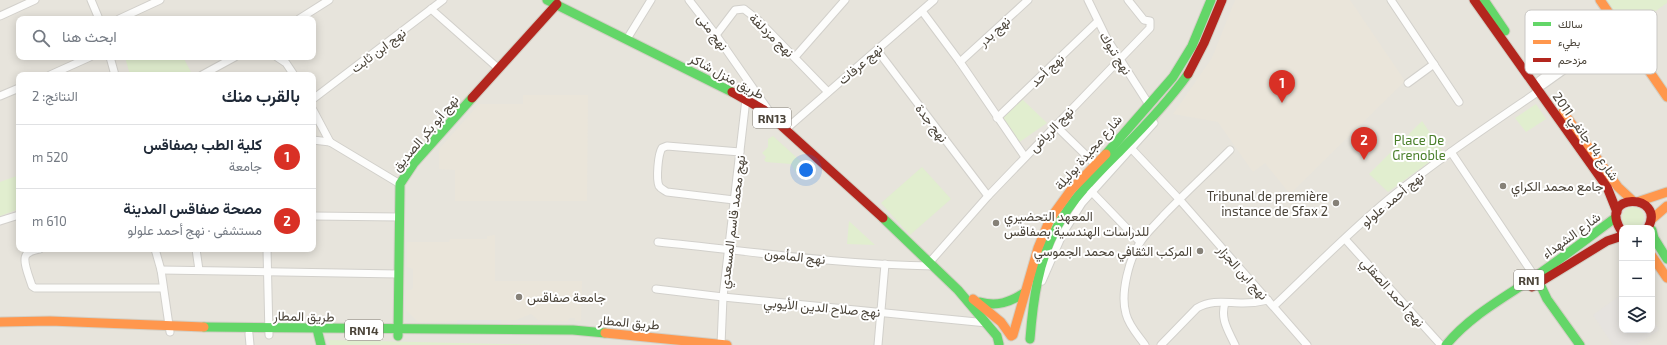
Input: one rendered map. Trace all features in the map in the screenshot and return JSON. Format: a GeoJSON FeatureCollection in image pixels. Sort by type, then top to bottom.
{"type":"FeatureCollection","features":[{"type":"Feature","properties":{"kind":"main road","name":"طريق منزل شاكر"},"geometry":{"type":"LineString","coordinates":[[547,0],[715,82],[764,110],[958,290],[997,336],[999,344]]}},
{"type":"Feature","properties":{"kind":"main road","name":"شارع مجيدة بوليلة"},"geometry":{"type":"LineString","coordinates":[[1012,336],[1038,248],[1050,219],[1071,190],[1096,165],[1148,103],[1173,77],[1192,46],[1211,0]]}},
{"type":"Feature","properties":{"kind":"main road","name":"شارع مجيدة بوليلة"},"geometry":{"type":"LineString","coordinates":[[1033,342],[1032,312],[1035,296],[1040,273],[1056,228],[1070,206],[1089,189],[1129,147],[1193,66],[1222,0]]}},
{"type":"Feature","properties":{"kind":"main road","name":"شارع 14 جانفي 2011"},"geometry":{"type":"LineString","coordinates":[[1474,0],[1525,65]]}},
{"type":"Feature","properties":{"kind":"main road","name":"شارع 14 جانفي 2011"},"geometry":{"type":"LineString","coordinates":[[1484,0],[1525,61]]}},
{"type":"Feature","properties":{"kind":"main road"},"geometry":{"type":"LineString","coordinates":[[1600,0],[1607,10]]}},
{"type":"Feature","properties":{"kind":"main road","name":"نهج أبو بكر الصديق"},"geometry":{"type":"LineString","coordinates":[[398,333],[398,218],[400,184],[414,163],[557,4]]}},
{"type":"Feature","properties":{"kind":"main road","name":"شارع 14 جانفي 2011"},"geometry":{"type":"LineString","coordinates":[[1532,74],[1618,187],[1648,208],[1651,225]]}},
{"type":"Feature","properties":{"kind":"main road","name":"شارع 14 جانفي 2011"},"geometry":{"type":"LineString","coordinates":[[1534,74],[1607,187],[1619,229]]}},
{"type":"Feature","properties":{"kind":"main road"},"geometry":{"type":"LineString","coordinates":[[1651,74],[1667,97]]}},
{"type":"Feature","properties":{"kind":"main road","name":"RN1"},"geometry":{"type":"LineString","coordinates":[[1616,215],[1623,204],[1667,192]]}},
{"type":"Feature","properties":{"kind":"main road"},"geometry":{"type":"LineString","coordinates":[[1652,225],[1667,206]]}},
{"type":"Feature","properties":{"kind":"main road","name":"شارع الشهداء"},"geometry":{"type":"LineString","coordinates":[[1455,345],[1475,324],[1537,280],[1616,215]]}},
{"type":"Feature","properties":{"kind":"main road","name":"شارع الشهداء"},"geometry":{"type":"LineString","coordinates":[[1446,345],[1458,330],[1470,320],[1537,280],[1608,241],[1619,237]]}},
{"type":"Feature","properties":{"kind":"main road","name":"شارع 14 جانفي 2011"},"geometry":{"type":"LineString","coordinates":[[1655,240],[1667,259]]}},
{"type":"Feature","properties":{"kind":"main road"},"geometry":{"type":"LineString","coordinates":[[1655,260],[1667,278]]}},
{"type":"Feature","properties":{"kind":"main road"},"geometry":{"type":"LineString","coordinates":[[1537,280],[1547,299],[1580,345]]}},
{"type":"Feature","properties":{"kind":"main road","name":"طريق منزل شاكر"},"geometry":{"type":"LineString","coordinates":[[958,290],[975,300],[1001,322],[1012,336]]}},
{"type":"Feature","properties":{"kind":"main road"},"geometry":{"type":"LineString","coordinates":[[975,300],[996,306],[1009,302],[1024,293]]}},
{"type":"Feature","properties":{"kind":"main road","name":"طريق المطار"},"geometry":{"type":"LineString","coordinates":[[0,322],[50,321],[249,334],[268,332]]}},
{"type":"Feature","properties":{"kind":"main road","name":"طريق المطار"},"geometry":{"type":"LineString","coordinates":[[0,328],[44,327],[170,329],[268,332],[319,337],[506,329],[573,330],[723,345]]}},
{"type":"Feature","properties":{"kind":"main road","name":"طريق المطار"},"geometry":{"type":"LineString","coordinates":[[398,333],[596,337],[676,345]]}},
{"type":"Feature","properties":{"kind":"main road"},"geometry":{"type":"LineString","coordinates":[[999,344],[1012,336],[1025,336],[1033,342]]}},
{"type":"Feature","properties":{"kind":"street"},"geometry":{"type":"LineString","coordinates":[[0,16],[35,0]]}},
{"type":"Feature","properties":{"kind":"street"},"geometry":{"type":"LineString","coordinates":[[91,0],[98,16]]}},
{"type":"Feature","properties":{"kind":"street"},"geometry":{"type":"LineString","coordinates":[[125,16],[160,0]]}},
{"type":"Feature","properties":{"kind":"street"},"geometry":{"type":"LineString","coordinates":[[304,16],[329,0]]}},
{"type":"Feature","properties":{"kind":"street","name":"نهج ابن ثابت"},"geometry":{"type":"LineString","coordinates":[[316,97],[443,0]]}},
{"type":"Feature","properties":{"kind":"street"},"geometry":{"type":"LineString","coordinates":[[627,39],[651,0]]}},
{"type":"Feature","properties":{"kind":"street","name":"نهج منى"},"geometry":{"type":"LineString","coordinates":[[689,0],[777,122]]}},
{"type":"Feature","properties":{"kind":"street"},"geometry":{"type":"LineString","coordinates":[[795,57],[845,0]]}},
{"type":"Feature","properties":{"kind":"street","name":"نهج عرفات"},"geometry":{"type":"LineString","coordinates":[[786,130],[934,0]]}},
{"type":"Feature","properties":{"kind":"street","name":"نهج بدر"},"geometry":{"type":"LineString","coordinates":[[960,62],[1028,0]]}},
{"type":"Feature","properties":{"kind":"street","name":"نهج تبوك"},"geometry":{"type":"LineString","coordinates":[[1088,0],[1097,22],[1148,103]]}},
{"type":"Feature","properties":{"kind":"street","name":"نهج الرياض"},"geometry":{"type":"LineString","coordinates":[[931,264],[988,196],[1150,28],[1150,21],[1144,20],[1128,0]]}},
{"type":"Feature","properties":{"kind":"street"},"geometry":{"type":"LineString","coordinates":[[1391,0],[1459,102]]}},
{"type":"Feature","properties":{"kind":"street"},"geometry":{"type":"LineString","coordinates":[[431,9],[499,69]]}},
{"type":"Feature","properties":{"kind":"street","name":"نهج مزدلفة"},"geometry":{"type":"LineString","coordinates":[[716,36],[735,10],[744,9],[758,20],[828,92]]}},
{"type":"Feature","properties":{"kind":"street"},"geometry":{"type":"LineString","coordinates":[[922,11],[960,62],[1025,157]]}},
{"type":"Feature","properties":{"kind":"street","name":"نهج أحد"},"geometry":{"type":"LineString","coordinates":[[997,118],[1097,22]]}},
{"type":"Feature","properties":{"kind":"street","name":"نهج جدة"},"geometry":{"type":"LineString","coordinates":[[877,50],[988,196]]}},
{"type":"Feature","properties":{"kind":"street"},"geometry":{"type":"LineString","coordinates":[[57,72],[83,60]]}},
{"type":"Feature","properties":{"kind":"street"},"geometry":{"type":"LineString","coordinates":[[111,60],[114,72]]}},
{"type":"Feature","properties":{"kind":"street"},"geometry":{"type":"LineString","coordinates":[[208,72],[230,60]]}},
{"type":"Feature","properties":{"kind":"street"},"geometry":{"type":"LineString","coordinates":[[282,60],[286,63],[292,72]]}},
{"type":"Feature","properties":{"kind":"street"},"geometry":{"type":"LineString","coordinates":[[1408,84],[1434,64]]}},
{"type":"Feature","properties":{"kind":"street","name":"نهج أحمد علولو"},"geometry":{"type":"LineString","coordinates":[[1274,306],[1389,200],[1555,74]]}},
{"type":"Feature","properties":{"kind":"street"},"geometry":{"type":"LineString","coordinates":[[0,96],[16,89]]}},
{"type":"Feature","properties":{"kind":"street","name":"نهج محمد قاسم المسعدي"},"geometry":{"type":"LineString","coordinates":[[723,345],[723,297],[746,99]]}},
{"type":"Feature","properties":{"kind":"street"},"geometry":{"type":"LineString","coordinates":[[316,116],[330,142]]}},
{"type":"Feature","properties":{"kind":"street"},"geometry":{"type":"LineString","coordinates":[[1055,125],[1096,165]]}},
{"type":"Feature","properties":{"kind":"street"},"geometry":{"type":"LineString","coordinates":[[316,140],[330,142],[400,184]]}},
{"type":"Feature","properties":{"kind":"street"},"geometry":{"type":"LineString","coordinates":[[734,200],[667,192],[661,188],[658,182],[659,156],[662,148],[667,146],[740,152]]}},
{"type":"Feature","properties":{"kind":"street","name":"نهج ابن الجزار"},"geometry":{"type":"LineString","coordinates":[[1129,147],[1179,199],[1307,345]]}},
{"type":"Feature","properties":{"kind":"street"},"geometry":{"type":"LineString","coordinates":[[1145,345],[1129,323],[1124,302],[1127,279],[1140,242],[1179,199],[1230,150]]}},
{"type":"Feature","properties":{"kind":"street"},"geometry":{"type":"LineString","coordinates":[[1451,152],[1537,280]]}},
{"type":"Feature","properties":{"kind":"street"},"geometry":{"type":"LineString","coordinates":[[1089,189],[1140,242]]}},
{"type":"Feature","properties":{"kind":"street"},"geometry":{"type":"LineString","coordinates":[[0,221],[16,216]]}},
{"type":"Feature","properties":{"kind":"street"},"geometry":{"type":"LineString","coordinates":[[316,216],[398,218]]}},
{"type":"Feature","properties":{"kind":"street","name":"نهج أحمد الصقلي"},"geometry":{"type":"LineString","coordinates":[[1345,239],[1441,345]]}},
{"type":"Feature","properties":{"kind":"street","name":"نهج المأمون"},"geometry":{"type":"LineString","coordinates":[[658,242],[885,264],[931,264]]}},
{"type":"Feature","properties":{"kind":"street"},"geometry":{"type":"LineString","coordinates":[[31,252],[25,256],[24,260],[32,286],[35,288],[163,288]]}},
{"type":"Feature","properties":{"kind":"street"},"geometry":{"type":"LineString","coordinates":[[156,252],[161,270],[170,329]]}},
{"type":"Feature","properties":{"kind":"street"},"geometry":{"type":"LineString","coordinates":[[196,252],[199,270]]}},
{"type":"Feature","properties":{"kind":"street"},"geometry":{"type":"LineString","coordinates":[[267,252],[268,332]]}},
{"type":"Feature","properties":{"kind":"street"},"geometry":{"type":"LineString","coordinates":[[878,345],[885,264]]}},
{"type":"Feature","properties":{"kind":"street"},"geometry":{"type":"LineString","coordinates":[[161,270],[398,274]]}},
{"type":"Feature","properties":{"kind":"street","name":"نهج صلاح الدين الأيوبي"},"geometry":{"type":"LineString","coordinates":[[656,289],[987,323]]}},
{"type":"Feature","properties":{"kind":"street"},"geometry":{"type":"LineString","coordinates":[[1161,345],[1197,308],[1203,304],[1214,302],[1252,303],[1268,300]]}},
{"type":"Feature","properties":{"kind":"street"},"geometry":{"type":"LineString","coordinates":[[1225,303],[1223,319],[1235,345]]}},
{"type":"Feature","properties":{"kind":"street"},"geometry":{"type":"LineString","coordinates":[[249,334],[250,345]]}},
{"type":"Feature","properties":{"kind":"shaded area"},"geometry":{"type":"Polygon","coordinates":[[[0,0],[1667,0],[1667,345],[0,345],[0,0]]]}},
{"type":"Feature","properties":{"kind":"shaded area"},"geometry":{"type":"Polygon","coordinates":[[[1235,0],[1350,0],[1405,81],[1290,194],[1265,163],[1253,172],[1218,122],[1173,114],[1212,58],[1235,0]]]}},
{"type":"Feature","properties":{"kind":"shaded area"},"geometry":{"type":"Polygon","coordinates":[[[523,95],[588,95],[587,201],[455,201],[455,170],[439,169],[439,149],[479,104],[523,104],[523,95]]]}},
{"type":"Feature","properties":{"kind":"shaded area"},"geometry":{"type":"Polygon","coordinates":[[[495,235],[495,281],[582,281],[581,321],[575,321],[575,318],[570,318],[567,321],[538,320],[531,314],[516,320],[418,322],[406,310],[406,290],[411,290],[413,288],[413,269],[407,267],[407,242],[449,242],[450,239],[487,239],[487,236],[495,235]]]}},
{"type":"Feature","properties":{"kind":"shaded area"},"geometry":{"type":"Polygon","coordinates":[[[1619,296],[1619,333],[1654,333],[1636,345],[1613,345],[1593,315],[1619,296]]]}},
{"type":"Feature","properties":{"kind":"shaded area"},"geometry":{"type":"Polygon","coordinates":[[[457,320],[501,320],[501,325],[457,325],[457,320]]]}},
{"type":"Feature","properties":{"kind":"shaded area"},"geometry":{"type":"Polygon","coordinates":[[[1655,323],[1659,330],[1655,333],[1655,323]]]}},
{"type":"Feature","properties":{"kind":"green space"},"geometry":{"type":"Polygon","coordinates":[[[1605,0],[1667,0],[1667,3],[1657,10],[1612,10],[1605,0]]]}},
{"type":"Feature","properties":{"kind":"green space"},"geometry":{"type":"Polygon","coordinates":[[[126,60],[185,60],[191,72],[170,72],[129,72],[126,60]]]}},
{"type":"Feature","properties":{"kind":"green space"},"geometry":{"type":"Polygon","coordinates":[[[1022,99],[1047,123],[1018,143],[1002,119],[1022,99]]]}},
{"type":"Feature","properties":{"kind":"green space"},"geometry":{"type":"Polygon","coordinates":[[[1536,104],[1546,119],[1526,132],[1515,118],[1536,104]]]}},
{"type":"Feature","properties":{"kind":"green space","name":"Place De Grenoble"},"geometry":{"type":"Polygon","coordinates":[[[1422,121],[1443,152],[1388,192],[1369,174],[1422,121]]]}},
{"type":"Feature","properties":{"kind":"green space"},"geometry":{"type":"Polygon","coordinates":[[[773,136],[807,167],[796,173],[791,164],[766,162],[764,160],[766,157],[762,153],[768,147],[768,139],[773,136]]]}},
{"type":"Feature","properties":{"kind":"green space"},"geometry":{"type":"Polygon","coordinates":[[[922,167],[951,199],[910,235],[881,203],[922,167]]]}},
{"type":"Feature","properties":{"kind":"green space"},"geometry":{"type":"Polygon","coordinates":[[[16,176],[16,210],[0,216],[0,182],[16,176]]]}},
{"type":"Feature","properties":{"kind":"green space"},"geometry":{"type":"Polygon","coordinates":[[[1629,208],[1637,208],[1641,210],[1644,218],[1642,225],[1624,225],[1623,222],[1623,214],[1625,210],[1629,208]]]}},
{"type":"Feature","properties":{"kind":"green space"},"geometry":{"type":"Polygon","coordinates":[[[849,221],[875,245],[847,244],[849,221]]]}},
{"type":"Feature","properties":{"kind":"green space"},"geometry":{"type":"Polygon","coordinates":[[[328,340],[547,345],[330,345],[328,340]]]}},
{"type":"Feature","properties":{"kind":"traffic: fast"},"geometry":{"type":"LineString","coordinates":[[547,0],[732,92]]}},
{"type":"Feature","properties":{"kind":"traffic: fast"},"geometry":{"type":"LineString","coordinates":[[1106,154],[1173,77],[1192,46],[1211,0]]}},
{"type":"Feature","properties":{"kind":"traffic: fast"},"geometry":{"type":"LineString","coordinates":[[1484,0],[1505,31]]}},
{"type":"Feature","properties":{"kind":"traffic: fast"},"geometry":{"type":"LineString","coordinates":[[1030,339],[1035,296],[1041,267],[1051,240],[1063,216],[1086,186],[1156,114],[1188,74]]}},
{"type":"Feature","properties":{"kind":"traffic: fast"},"geometry":{"type":"LineString","coordinates":[[398,336],[400,184],[414,163],[472,98]]}},
{"type":"Feature","properties":{"kind":"traffic: fast"},"geometry":{"type":"LineString","coordinates":[[883,218],[958,290],[997,336],[999,344]]}},
{"type":"Feature","properties":{"kind":"traffic: fast"},"geometry":{"type":"LineString","coordinates":[[1446,345],[1465,325],[1543,271],[1615,218]]}},
{"type":"Feature","properties":{"kind":"traffic: fast"},"geometry":{"type":"LineString","coordinates":[[1655,240],[1667,259]]}},
{"type":"Feature","properties":{"kind":"traffic: fast"},"geometry":{"type":"LineString","coordinates":[[1539,282],[1547,299],[1580,345]]}},
{"type":"Feature","properties":{"kind":"traffic: fast"},"geometry":{"type":"LineString","coordinates":[[980,302],[992,304],[1003,303],[1024,293]]}},
{"type":"Feature","properties":{"kind":"traffic: fast"},"geometry":{"type":"LineString","coordinates":[[204,327],[573,330],[605,333]]}},
{"type":"Feature","properties":{"kind":"traffic: fast"},"geometry":{"type":"LineString","coordinates":[[317,329],[321,345]]}},
{"type":"Feature","properties":{"kind":"traffic: slow"},"geometry":{"type":"LineString","coordinates":[[1600,0],[1607,10]]}},
{"type":"Feature","properties":{"kind":"traffic: slow"},"geometry":{"type":"LineString","coordinates":[[1651,74],[1667,97]]}},
{"type":"Feature","properties":{"kind":"traffic: slow"},"geometry":{"type":"LineString","coordinates":[[1563,112],[1618,187],[1632,200]]}},
{"type":"Feature","properties":{"kind":"traffic: slow"},"geometry":{"type":"LineString","coordinates":[[1013,335],[1038,248],[1050,219],[1071,190],[1106,154]]}},
{"type":"Feature","properties":{"kind":"traffic: slow"},"geometry":{"type":"LineString","coordinates":[[1640,201],[1667,192]]}},
{"type":"Feature","properties":{"kind":"traffic: slow"},"geometry":{"type":"LineString","coordinates":[[1652,219],[1667,206]]}},
{"type":"Feature","properties":{"kind":"traffic: slow"},"geometry":{"type":"LineString","coordinates":[[1655,260],[1667,278]]}},
{"type":"Feature","properties":{"kind":"traffic: slow"},"geometry":{"type":"LineString","coordinates":[[973,299],[1001,322],[1011,336]]}},
{"type":"Feature","properties":{"kind":"traffic: slow"},"geometry":{"type":"LineString","coordinates":[[0,322],[50,321],[204,327]]}},
{"type":"Feature","properties":{"kind":"traffic: slow"},"geometry":{"type":"LineString","coordinates":[[605,333],[727,345]]}},
{"type":"Feature","properties":{"kind":"traffic: jam"},"geometry":{"type":"LineString","coordinates":[[1188,74],[1204,43],[1222,0]]}},
{"type":"Feature","properties":{"kind":"traffic: jam"},"geometry":{"type":"LineString","coordinates":[[1474,0],[1525,72]]}},
{"type":"Feature","properties":{"kind":"traffic: jam"},"geometry":{"type":"LineString","coordinates":[[472,98],[557,4]]}},
{"type":"Feature","properties":{"kind":"traffic: jam"},"geometry":{"type":"LineString","coordinates":[[1527,74],[1607,187],[1617,212]]}},
{"type":"Feature","properties":{"kind":"traffic: jam"},"geometry":{"type":"LineString","coordinates":[[732,92],[764,110],[883,218]]}},
{"type":"Feature","properties":{"kind":"traffic: jam"},"geometry":{"type":"LineString","coordinates":[[1619,226],[1616,219],[1617,209],[1623,203],[1632,202],[1641,203],[1648,208],[1651,216],[1649,225]]}},
{"type":"Feature","properties":{"kind":"traffic: jam"},"geometry":{"type":"LineString","coordinates":[[1532,287],[1607,241],[1619,237]]}},
{"type":"Feature","properties":{"kind":"place","name":"كلية الطب بصفاقس"},"geometry":{"type":"Point","coordinates":[1282,103]}},
{"type":"Feature","properties":{"kind":"place","name":"مصحة صفاقس المدينة"},"geometry":{"type":"Point","coordinates":[1364,160]}},
{"type":"Feature","properties":{"kind":"place","name":"جامع محمد الكراي"},"geometry":{"type":"Point","coordinates":[1503,186]}},
{"type":"Feature","properties":{"kind":"place","name":"Tribunal de première instance de Sfax 2"},"geometry":{"type":"Point","coordinates":[1336,203]}},
{"type":"Feature","properties":{"kind":"place","name":"المعهد التحضيري للدراسات الهندسية بصفاقس"},"geometry":{"type":"Point","coordinates":[996,223]}},
{"type":"Feature","properties":{"kind":"place","name":"المركب الثقافي محمد الجموسي"},"geometry":{"type":"Point","coordinates":[1200,251]}},
{"type":"Feature","properties":{"kind":"place","name":"جامعة صفاقس"},"geometry":{"type":"Point","coordinates":[519,297]}}]}
